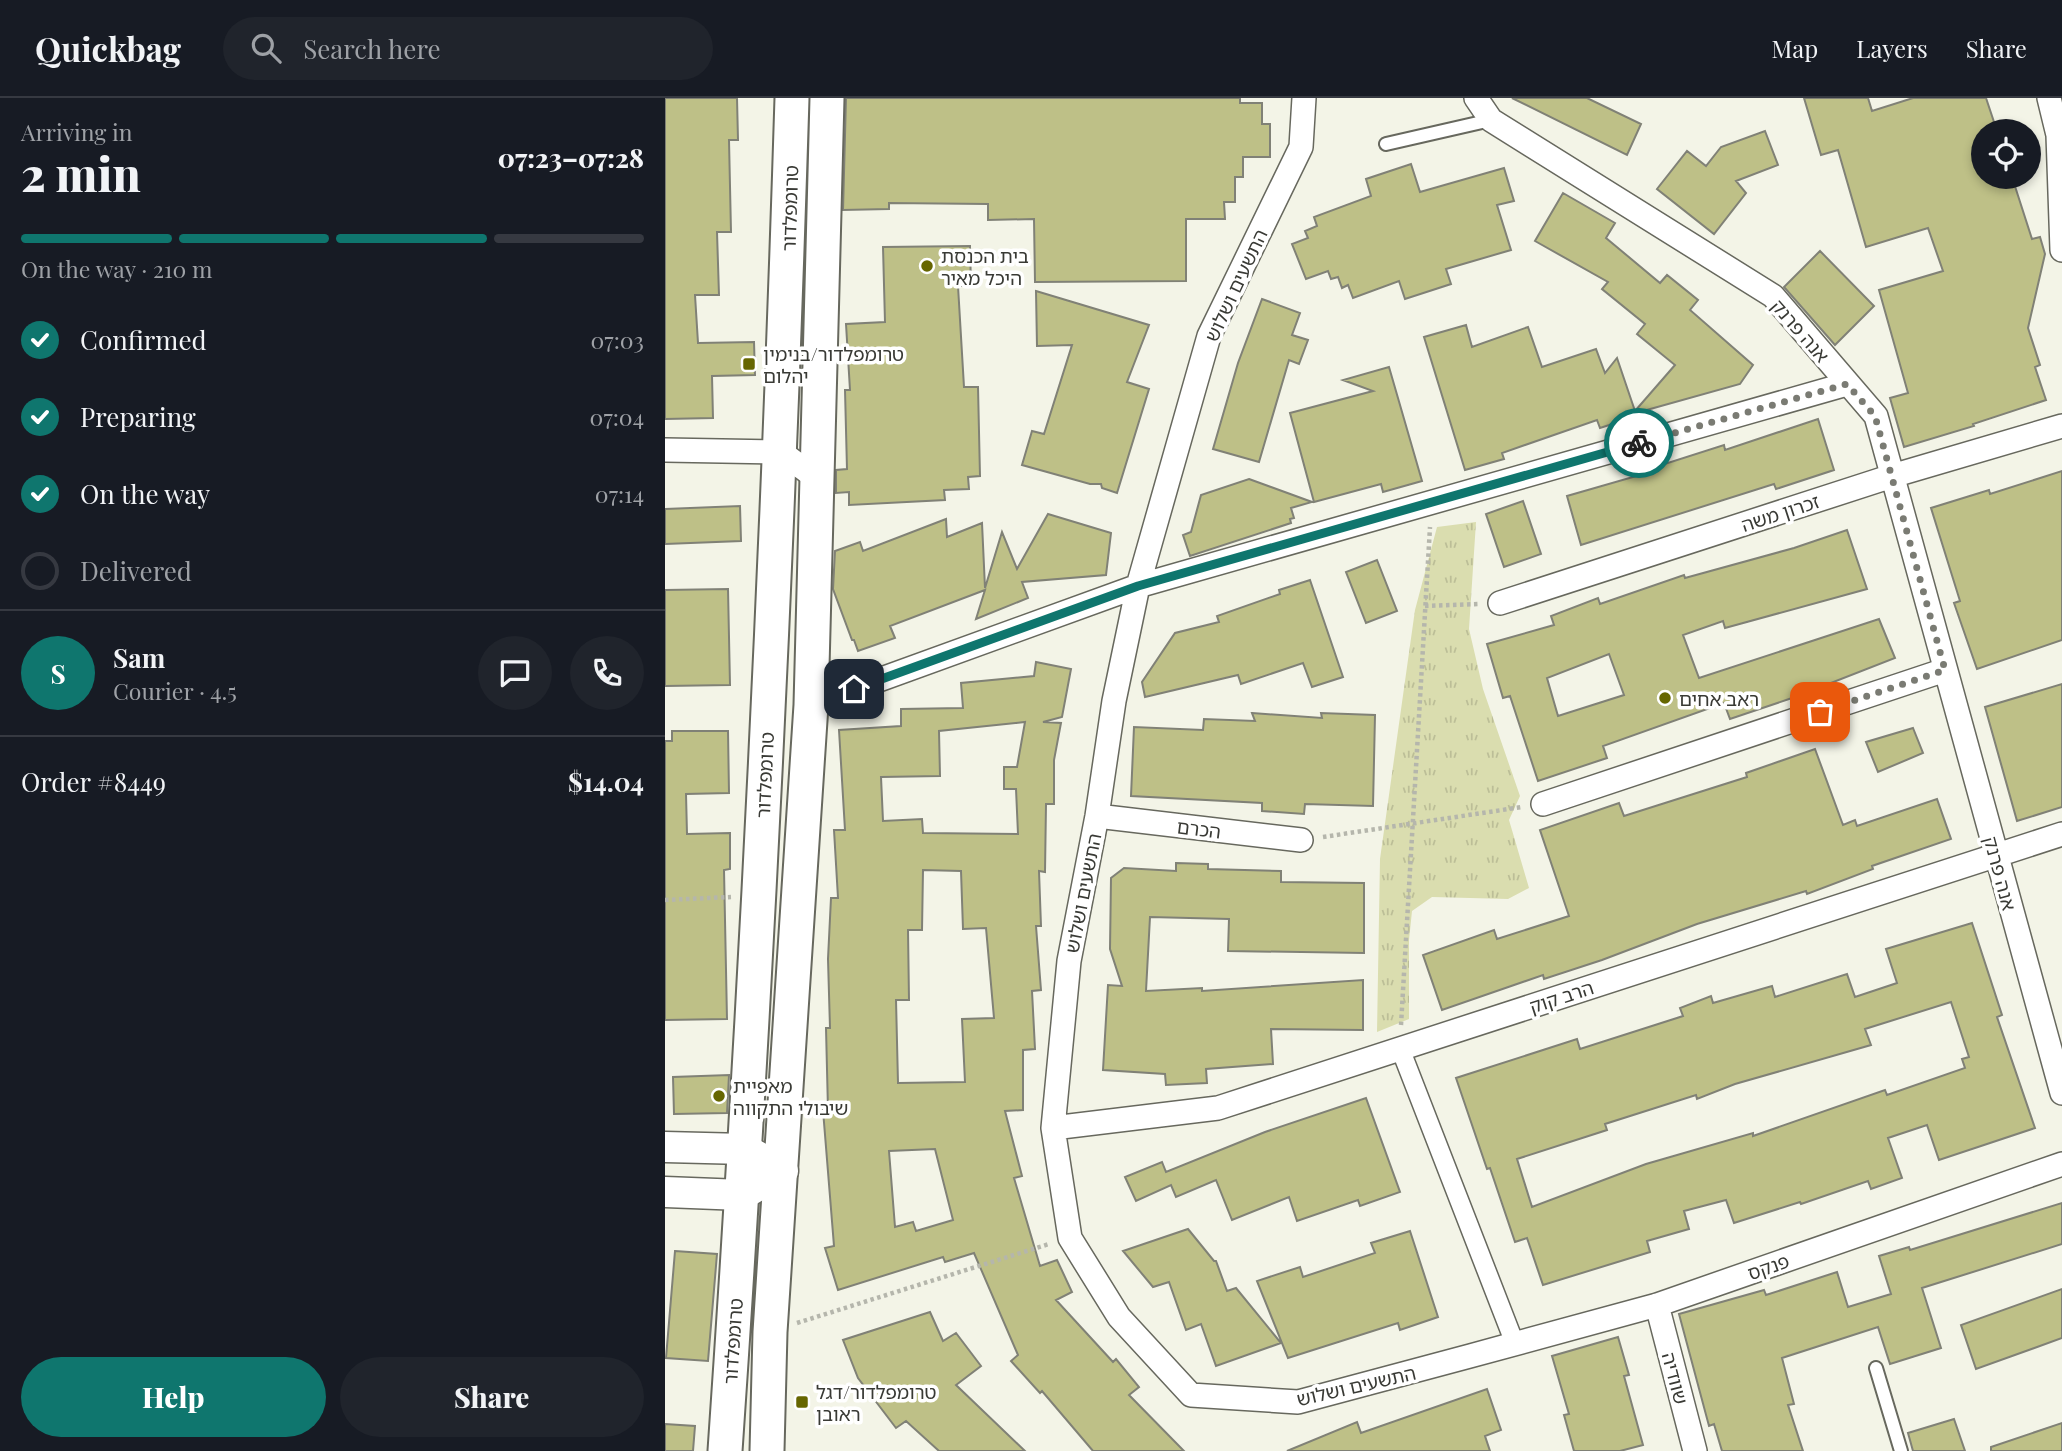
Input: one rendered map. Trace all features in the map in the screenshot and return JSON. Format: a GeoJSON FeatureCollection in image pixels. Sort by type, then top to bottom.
{"type":"FeatureCollection","features":[{"type":"Feature","properties":{"kind":"main road","name":"טרומפלדור"},"geometry":{"type":"LineString","coordinates":[[725,1451],[743,1195],[781,452],[792,98]]}},
{"type":"Feature","properties":{"kind":"main road","name":"טרומפלדור"},"geometry":{"type":"LineString","coordinates":[[767,1451],[771,1332],[811,705],[827,98]]}},
{"type":"Feature","properties":{"kind":"street","name":"התשעים ושלוש"},"geometry":{"type":"LineString","coordinates":[[1304,98],[1301,147],[1209,337],[1138,586],[1114,701],[1097,816],[1069,961],[1053,1128],[1070,1238],[1119,1317],[1191,1395],[1299,1402],[1470,1356]]}},
{"type":"Feature","properties":{"kind":"street","name":"אנה פרנק"},"geometry":{"type":"LineString","coordinates":[[1476,98],[1491,120],[1773,296],[1875,416],[2030,978],[2057,1046],[2062,1093]]}},
{"type":"Feature","properties":{"kind":"street"},"geometry":{"type":"LineString","coordinates":[[2049,98],[2058,135],[2062,250]]}},
{"type":"Feature","properties":{"kind":"street"},"geometry":{"type":"LineString","coordinates":[[854,689],[1138,586],[1847,384]]}},
{"type":"Feature","properties":{"kind":"street","name":"זכרון משה"},"geometry":{"type":"LineString","coordinates":[[1500,603],[1892,476],[2062,426]]}},
{"type":"Feature","properties":{"kind":"street"},"geometry":{"type":"LineString","coordinates":[[665,450],[781,452],[816,478]]}},
{"type":"Feature","properties":{"kind":"street"},"geometry":{"type":"LineString","coordinates":[[1543,804],[1945,670]]}},
{"type":"Feature","properties":{"kind":"street","name":"הכרם"},"geometry":{"type":"LineString","coordinates":[[1097,816],[1301,840]]}},
{"type":"Feature","properties":{"kind":"street","name":"הרב קוק"},"geometry":{"type":"LineString","coordinates":[[1053,1128],[1218,1108],[2062,834]]}},
{"type":"Feature","properties":{"kind":"street"},"geometry":{"type":"LineString","coordinates":[[1400,1048],[1515,1344]]}},
{"type":"Feature","properties":{"kind":"street"},"geometry":{"type":"LineString","coordinates":[[665,1147],[745,1149],[783,1171],[743,1195],[665,1192]]}},
{"type":"Feature","properties":{"kind":"street","name":"פנקס"},"geometry":{"type":"LineString","coordinates":[[1470,1356],[1657,1305],[2062,1164]]}},
{"type":"Feature","properties":{"kind":"street","name":"שוודיה"},"geometry":{"type":"LineString","coordinates":[[1657,1305],[1695,1451]]}},
{"type":"Feature","properties":{"kind":"lane"},"geometry":{"type":"LineString","coordinates":[[1386,144],[1491,120]]}},
{"type":"Feature","properties":{"kind":"lane"},"geometry":{"type":"LineString","coordinates":[[1876,1368],[1901,1451]]}},
{"type":"Feature","properties":{"kind":"path"},"geometry":{"type":"LineString","coordinates":[[1400,1048],[1431,502]]}},
{"type":"Feature","properties":{"kind":"path"},"geometry":{"type":"LineString","coordinates":[[1425,606],[1500,603]]}},
{"type":"Feature","properties":{"kind":"path"},"geometry":{"type":"LineString","coordinates":[[1301,840],[1543,804]]}},
{"type":"Feature","properties":{"kind":"path"},"geometry":{"type":"LineString","coordinates":[[665,900],[758,896]]}},
{"type":"Feature","properties":{"kind":"path"},"geometry":{"type":"LineString","coordinates":[[771,1332],[1070,1238]]}},
{"type":"Feature","properties":{"kind":"green space"},"geometry":{"type":"Polygon","coordinates":[[[1476,522],[1469,629],[1483,689],[1520,796],[1509,820],[1529,888],[1508,899],[1432,897],[1412,911],[1409,940],[1409,1019],[1377,1032],[1380,859],[1415,610],[1437,527],[1476,522]]]}},
{"type":"Feature","properties":{"kind":"building"},"geometry":{"type":"Polygon","coordinates":[[[665,98],[737,98],[738,140],[729,140],[731,232],[717,232],[719,295],[695,295],[698,343],[754,342],[755,375],[712,376],[713,418],[665,419],[665,98]]]}},
{"type":"Feature","properties":{"kind":"building"},"geometry":{"type":"Polygon","coordinates":[[[846,98],[1240,98],[1240,103],[1262,103],[1262,124],[1270,124],[1270,157],[1243,157],[1243,177],[1235,177],[1235,202],[1224,202],[1225,219],[1186,219],[1186,281],[1035,282],[1034,219],[988,220],[988,204],[889,203],[889,209],[843,210],[846,98]]]}},
{"type":"Feature","properties":{"kind":"building"},"geometry":{"type":"Polygon","coordinates":[[[1512,98],[1587,98],[1641,124],[1627,155],[1512,98]]]}},
{"type":"Feature","properties":{"kind":"building"},"geometry":{"type":"Polygon","coordinates":[[[1804,98],[1868,98],[1872,111],[1913,98],[1986,98],[1993,119],[1971,119],[1971,189],[2016,189],[2032,239],[2040,237],[2045,254],[2028,328],[2040,365],[2035,367],[2046,400],[1904,447],[1890,398],[1908,393],[1879,290],[1943,271],[1928,228],[1866,247],[1838,150],[1821,155],[1804,98]]]}},
{"type":"Feature","properties":{"kind":"building"},"geometry":{"type":"Polygon","coordinates":[[[1765,131],[1778,165],[1736,181],[1746,193],[1714,234],[1657,189],[1687,151],[1706,166],[1721,147],[1765,131]]]}},
{"type":"Feature","properties":{"kind":"building"},"geometry":{"type":"Polygon","coordinates":[[[1411,164],[1420,192],[1504,168],[1514,201],[1497,205],[1511,250],[1446,269],[1451,284],[1405,299],[1399,281],[1353,298],[1348,285],[1342,288],[1338,277],[1331,279],[1328,271],[1306,279],[1292,244],[1308,238],[1305,231],[1317,226],[1314,217],[1371,196],[1366,179],[1411,164]]]}},
{"type":"Feature","properties":{"kind":"building"},"geometry":{"type":"Polygon","coordinates":[[[1563,193],[1615,223],[1606,238],[1660,283],[1667,275],[1698,300],[1690,310],[1753,365],[1740,384],[1636,413],[1637,416],[1600,428],[1597,420],[1502,453],[1504,459],[1465,470],[1424,337],[1466,325],[1472,347],[1528,327],[1542,367],[1596,349],[1605,373],[1617,358],[1635,411],[1675,365],[1637,334],[1645,324],[1602,289],[1608,282],[1535,241],[1563,193]]]}},
{"type":"Feature","properties":{"kind":"building"},"geometry":{"type":"Polygon","coordinates":[[[970,246],[971,286],[958,286],[964,387],[978,387],[980,476],[968,477],[969,489],[944,490],[945,500],[849,505],[849,492],[836,493],[836,470],[847,469],[845,390],[850,390],[846,324],[885,322],[883,247],[970,246]]]}},
{"type":"Feature","properties":{"kind":"building"},"geometry":{"type":"Polygon","coordinates":[[[1820,251],[1874,306],[1835,345],[1784,287],[1820,251]]]}},
{"type":"Feature","properties":{"kind":"building"},"geometry":{"type":"Polygon","coordinates":[[[1036,291],[1149,325],[1127,382],[1149,389],[1117,493],[1102,488],[1101,484],[1090,484],[1022,465],[1032,431],[1044,434],[1072,345],[1037,346],[1036,291]]]}},
{"type":"Feature","properties":{"kind":"building"},"geometry":{"type":"Polygon","coordinates":[[[1262,299],[1300,313],[1292,335],[1308,340],[1299,364],[1289,360],[1259,462],[1213,449],[1238,363],[1262,299]]]}},
{"type":"Feature","properties":{"kind":"building"},"geometry":{"type":"Polygon","coordinates":[[[1389,367],[1422,481],[1383,492],[1381,484],[1314,502],[1290,413],[1373,391],[1343,380],[1389,367]]]}},
{"type":"Feature","properties":{"kind":"building"},"geometry":{"type":"Polygon","coordinates":[[[1818,419],[1834,470],[1776,489],[1774,484],[1581,545],[1567,496],[1654,471],[1652,468],[1724,445],[1725,450],[1818,419]]]}},
{"type":"Feature","properties":{"kind":"building"},"geometry":{"type":"Polygon","coordinates":[[[2062,471],[2062,640],[1977,669],[1954,603],[1960,601],[1931,508],[1989,490],[1990,494],[2062,471]]]}},
{"type":"Feature","properties":{"kind":"building"},"geometry":{"type":"Polygon","coordinates":[[[1249,479],[1312,502],[1291,508],[1294,518],[1290,519],[1291,523],[1190,556],[1183,535],[1191,532],[1201,495],[1249,479]]]}},
{"type":"Feature","properties":{"kind":"building"},"geometry":{"type":"Polygon","coordinates":[[[1523,501],[1541,554],[1504,567],[1486,514],[1523,501]]]}},
{"type":"Feature","properties":{"kind":"building"},"geometry":{"type":"Polygon","coordinates":[[[740,506],[741,541],[665,544],[665,509],[740,506]]]}},
{"type":"Feature","properties":{"kind":"building"},"geometry":{"type":"Polygon","coordinates":[[[1048,514],[1111,533],[1106,575],[1022,582],[1028,598],[976,619],[985,590],[890,626],[895,638],[858,651],[833,589],[835,551],[860,542],[863,551],[946,519],[947,537],[982,523],[985,588],[1002,532],[1017,569],[1048,514]]]}},
{"type":"Feature","properties":{"kind":"building"},"geometry":{"type":"Polygon","coordinates":[[[1847,530],[1867,589],[1725,628],[1723,621],[1683,635],[1699,678],[1879,619],[1895,658],[1730,719],[1724,703],[1603,746],[1607,758],[1538,781],[1510,696],[1503,698],[1487,644],[1554,625],[1551,616],[1598,598],[1600,604],[1684,575],[1685,578],[1794,548],[1847,530]],[[1609,654],[1547,678],[1558,716],[1624,695],[1609,654]]]}},
{"type":"Feature","properties":{"kind":"building"},"geometry":{"type":"Polygon","coordinates":[[[1377,560],[1397,611],[1366,623],[1346,572],[1377,560]]]}},
{"type":"Feature","properties":{"kind":"building"},"geometry":{"type":"Polygon","coordinates":[[[1310,580],[1343,677],[1312,687],[1303,663],[1241,684],[1238,675],[1145,697],[1142,682],[1175,633],[1219,622],[1217,616],[1280,594],[1279,590],[1310,580]]]}},
{"type":"Feature","properties":{"kind":"building"},"geometry":{"type":"Polygon","coordinates":[[[728,589],[730,685],[665,686],[665,590],[728,589]]]}},
{"type":"Feature","properties":{"kind":"building"},"geometry":{"type":"Polygon","coordinates":[[[1036,662],[1071,669],[1062,717],[1043,722],[1061,723],[1054,760],[1054,804],[1046,804],[1045,872],[1039,871],[1041,926],[1036,926],[1041,990],[1032,991],[1035,1049],[1023,1050],[1023,1110],[1005,1111],[1022,1176],[1014,1178],[1040,1266],[1057,1260],[1072,1292],[1056,1300],[1113,1362],[1116,1359],[1139,1387],[1129,1395],[1184,1451],[1093,1451],[1042,1391],[1040,1393],[1011,1361],[1018,1355],[974,1253],[945,1262],[943,1257],[838,1290],[825,1248],[834,1246],[823,1110],[828,1110],[826,1028],[830,1028],[828,959],[831,898],[838,898],[834,830],[845,830],[839,730],[901,726],[901,709],[963,708],[961,683],[1034,676],[1036,662]],[[1025,722],[939,731],[940,776],[881,777],[883,821],[922,819],[923,833],[1018,834],[1016,789],[1004,789],[1004,767],[1017,767],[1025,722]],[[923,870],[922,930],[908,930],[909,1000],[896,1000],[898,1083],[965,1082],[962,1019],[994,1018],[986,928],[963,929],[961,871],[923,870]],[[935,1149],[889,1151],[895,1227],[913,1222],[916,1231],[953,1220],[935,1149]]]}},
{"type":"Feature","properties":{"kind":"building"},"geometry":{"type":"Polygon","coordinates":[[[2062,684],[2062,807],[2017,821],[1985,707],[2062,684]]]}},
{"type":"Feature","properties":{"kind":"building"},"geometry":{"type":"Polygon","coordinates":[[[1252,713],[1322,718],[1321,713],[1375,715],[1373,806],[1305,804],[1304,814],[1262,811],[1262,803],[1131,796],[1134,727],[1203,730],[1204,719],[1255,721],[1252,713]]]}},
{"type":"Feature","properties":{"kind":"building"},"geometry":{"type":"Polygon","coordinates":[[[1913,728],[1923,753],[1878,772],[1866,742],[1913,728]]]}},
{"type":"Feature","properties":{"kind":"building"},"geometry":{"type":"Polygon","coordinates":[[[672,731],[728,731],[729,793],[686,794],[687,834],[730,833],[730,869],[724,870],[727,1019],[665,1020],[665,741],[672,741],[672,731]]]}},
{"type":"Feature","properties":{"kind":"building"},"geometry":{"type":"Polygon","coordinates":[[[1815,749],[1843,825],[1855,820],[1857,826],[1937,799],[1951,839],[1872,866],[1873,869],[1807,894],[1806,891],[1697,924],[1602,960],[1544,979],[1543,975],[1442,1010],[1423,955],[1494,930],[1497,939],[1569,916],[1540,830],[1619,803],[1624,816],[1747,777],[1746,773],[1815,749]]]}},
{"type":"Feature","properties":{"kind":"building"},"geometry":{"type":"Polygon","coordinates":[[[1176,863],[1208,864],[1208,869],[1281,871],[1281,882],[1364,883],[1364,953],[1228,951],[1229,919],[1150,917],[1146,991],[1202,988],[1202,991],[1363,980],[1363,1030],[1271,1029],[1273,1064],[1206,1069],[1207,1083],[1166,1085],[1165,1074],[1103,1070],[1108,985],[1122,986],[1110,949],[1111,878],[1124,868],[1176,871],[1176,863]]]}},
{"type":"Feature","properties":{"kind":"building"},"geometry":{"type":"Polygon","coordinates":[[[1972,923],[2002,1015],[1997,1017],[2035,1128],[1939,1160],[1927,1125],[1888,1138],[1902,1178],[1871,1189],[1868,1181],[1734,1223],[1726,1200],[1684,1211],[1689,1229],[1647,1241],[1650,1252],[1543,1285],[1527,1238],[1515,1242],[1456,1078],[1577,1039],[1580,1049],[1683,1016],[1680,1008],[1711,996],[1713,1003],[1772,986],[1775,997],[1847,974],[1855,997],[1897,983],[1886,949],[1972,923]],[[1951,1002],[1865,1029],[1871,1045],[1735,1084],[1697,1099],[1696,1095],[1605,1124],[1607,1130],[1517,1159],[1532,1207],[1646,1164],[1753,1133],[1753,1136],[1885,1090],[1887,1095],[1965,1068],[1962,1059],[1969,1057],[1951,1002]]]}},
{"type":"Feature","properties":{"kind":"building"},"geometry":{"type":"Polygon","coordinates":[[[729,1075],[727,1113],[674,1114],[673,1077],[729,1075]]]}},
{"type":"Feature","properties":{"kind":"building"},"geometry":{"type":"Polygon","coordinates":[[[1366,1098],[1400,1192],[1360,1206],[1358,1200],[1297,1221],[1289,1197],[1232,1220],[1216,1180],[1176,1197],[1171,1185],[1136,1201],[1125,1177],[1162,1162],[1166,1172],[1265,1132],[1366,1098]]]}},
{"type":"Feature","properties":{"kind":"building"},"geometry":{"type":"Polygon","coordinates":[[[2062,1203],[2062,1244],[1922,1288],[1941,1348],[1890,1364],[1878,1327],[1782,1358],[1794,1404],[1788,1405],[1803,1451],[1722,1451],[1714,1424],[1709,1426],[1679,1314],[1764,1290],[1766,1295],[1837,1272],[1848,1307],[1891,1294],[1879,1256],[1909,1247],[1910,1250],[2062,1203]]]}},
{"type":"Feature","properties":{"kind":"building"},"geometry":{"type":"Polygon","coordinates":[[[1188,1229],[1216,1261],[1227,1291],[1236,1288],[1281,1343],[1216,1366],[1201,1324],[1186,1330],[1169,1282],[1153,1287],[1123,1251],[1188,1229]]]}},
{"type":"Feature","properties":{"kind":"building"},"geometry":{"type":"Polygon","coordinates":[[[1410,1231],[1438,1317],[1400,1330],[1398,1323],[1288,1358],[1257,1281],[1300,1267],[1303,1277],[1375,1253],[1371,1243],[1410,1231]]]}},
{"type":"Feature","properties":{"kind":"building"},"geometry":{"type":"Polygon","coordinates":[[[675,1251],[717,1254],[708,1361],[666,1358],[675,1251]]]}},
{"type":"Feature","properties":{"kind":"building"},"geometry":{"type":"Polygon","coordinates":[[[2062,1289],[2062,1338],[1976,1369],[1961,1325],[2062,1289]]]}},
{"type":"Feature","properties":{"kind":"building"},"geometry":{"type":"Polygon","coordinates":[[[930,1312],[943,1341],[956,1333],[981,1366],[956,1385],[1025,1451],[939,1451],[906,1421],[896,1428],[858,1378],[843,1340],[930,1312]]]}},
{"type":"Feature","properties":{"kind":"building"},"geometry":{"type":"Polygon","coordinates":[[[1618,1337],[1629,1375],[1624,1376],[1643,1445],[1620,1451],[1574,1451],[1564,1415],[1569,1414],[1552,1356],[1618,1337]]]}},
{"type":"Feature","properties":{"kind":"building"},"geometry":{"type":"Polygon","coordinates":[[[1487,1389],[1501,1430],[1485,1436],[1490,1451],[1287,1451],[1357,1422],[1361,1433],[1487,1389]]]}},
{"type":"Feature","properties":{"kind":"building"},"geometry":{"type":"Polygon","coordinates":[[[1954,1419],[1965,1451],[1913,1451],[1908,1433],[1954,1419]]]}},
{"type":"Feature","properties":{"kind":"building"},"geometry":{"type":"Polygon","coordinates":[[[2062,1423],[2062,1451],[1991,1451],[1991,1447],[2062,1423]]]}},
{"type":"Feature","properties":{"kind":"building"},"geometry":{"type":"Polygon","coordinates":[[[665,1424],[695,1426],[693,1451],[665,1451],[665,1424]]]}},
{"type":"Feature","properties":{"kind":"way so far"},"geometry":{"type":"LineString","coordinates":[[1639,443],[1847,384],[1875,416],[1945,670],[1820,712]]}},
{"type":"Feature","properties":{"kind":"place","name":"בית הכנסת היכל מאיר"},"geometry":{"type":"Point","coordinates":[927,266]}},
{"type":"Feature","properties":{"kind":"place","name":"טרומפלדור/בנימין יהלום"},"geometry":{"type":"Point","coordinates":[749,364]}},
{"type":"Feature","properties":{"kind":"place","name":"ראב אחים"},"geometry":{"type":"Point","coordinates":[1665,698]}},
{"type":"Feature","properties":{"kind":"place","name":"מאפיית שיבולי התקווה"},"geometry":{"type":"Point","coordinates":[719,1096]}},
{"type":"Feature","properties":{"kind":"place","name":"טרומפלדור/דגל ראובן"},"geometry":{"type":"Point","coordinates":[802,1402]}},
{"type":"Feature","properties":{"kind":"route"},"geometry":{"type":"LineString","coordinates":[[854,689],[1138,586],[1639,443]]}}]}
